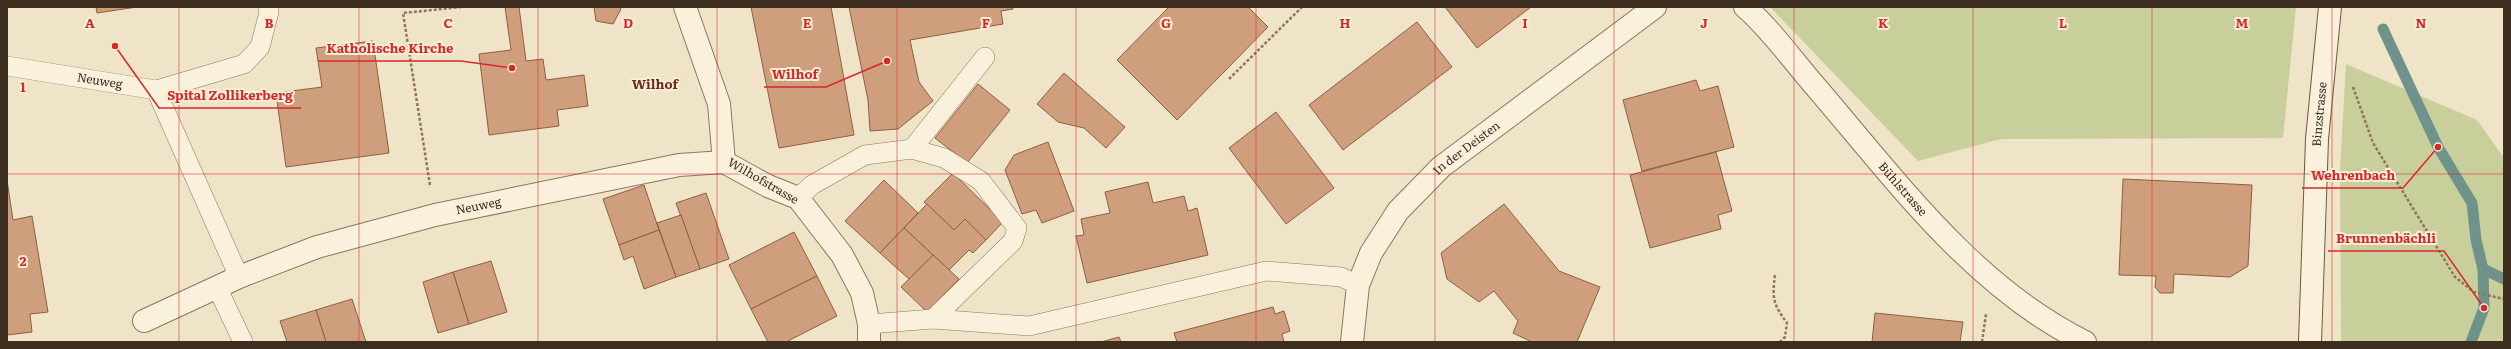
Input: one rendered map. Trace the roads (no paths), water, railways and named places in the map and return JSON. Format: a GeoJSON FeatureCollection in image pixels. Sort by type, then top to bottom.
{"type":"FeatureCollection","features":[{"type":"Feature","properties":{"kind":"street","name":"Wilhofstrasse"},"geometry":{"type":"LineString","coordinates":[[685,7],[719,104],[724,162],[768,186],[798,198],[842,255],[862,293],[869,333]]}},
{"type":"Feature","properties":{"kind":"street","name":"In der Deisten"},"geometry":{"type":"LineString","coordinates":[[1352,342],[1358,284],[1371,253],[1398,211],[1441,167],[1655,7]]}},
{"type":"Feature","properties":{"kind":"street","name":"Bühlstrasse"},"geometry":{"type":"LineString","coordinates":[[1745,7],[1935,225],[2001,289],[2061,330],[2085,342]]}},
{"type":"Feature","properties":{"kind":"street","name":"Binzstrasse"},"geometry":{"type":"LineString","coordinates":[[2310,342],[2316,139],[2330,7]]}},
{"type":"Feature","properties":{"kind":"street","name":"Neuweg"},"geometry":{"type":"LineString","coordinates":[[144,321],[239,277],[317,247],[435,215],[679,165],[724,162]]}},
{"type":"Feature","properties":{"kind":"lane"},"geometry":{"type":"LineString","coordinates":[[239,277],[156,90],[244,64],[260,47],[269,12],[268,7]]}},
{"type":"Feature","properties":{"kind":"lane"},"geometry":{"type":"LineString","coordinates":[[912,149],[985,57]]}},
{"type":"Feature","properties":{"kind":"lane","name":"Neuweg"},"geometry":{"type":"LineString","coordinates":[[7,66],[156,90]]}},
{"type":"Feature","properties":{"kind":"lane"},"geometry":{"type":"LineString","coordinates":[[798,198],[812,185],[865,155],[912,149],[944,158],[981,181],[1017,228],[1013,241],[933,319]]}},
{"type":"Feature","properties":{"kind":"lane"},"geometry":{"type":"LineString","coordinates":[[869,333],[933,319],[1029,326],[1266,271],[1341,278],[1358,284]]}},
{"type":"Feature","properties":{"kind":"lane"},"geometry":{"type":"LineString","coordinates":[[217,287],[243,342]]}},
{"type":"Feature","properties":{"kind":"waterway"},"geometry":{"type":"LineString","coordinates":[[2383,29],[2438,147],[2472,203],[2476,240],[2483,269],[2504,279]]}},
{"type":"Feature","properties":{"kind":"waterway"},"geometry":{"type":"LineString","coordinates":[[2471,342],[2484,308],[2483,269]]}},
{"type":"Feature","properties":{"kind":"place","name":"Spital Zollikerberg"},"geometry":{"type":"Point","coordinates":[115,46]}},
{"type":"Feature","properties":{"kind":"place","name":"Wilhof"},"geometry":{"type":"Point","coordinates":[887,61]}},
{"type":"Feature","properties":{"kind":"place","name":"Katholische Kirche"},"geometry":{"type":"Point","coordinates":[512,68]}},
{"type":"Feature","properties":{"kind":"place","name":"Wehrenbach"},"geometry":{"type":"Point","coordinates":[2438,147]}},
{"type":"Feature","properties":{"kind":"place","name":"Brunnenbächli"},"geometry":{"type":"Point","coordinates":[2484,308]}},
{"type":"Feature","properties":{"kind":"district","name":"Wilhof"},"geometry":{"type":"Point","coordinates":[655,84]}}]}
